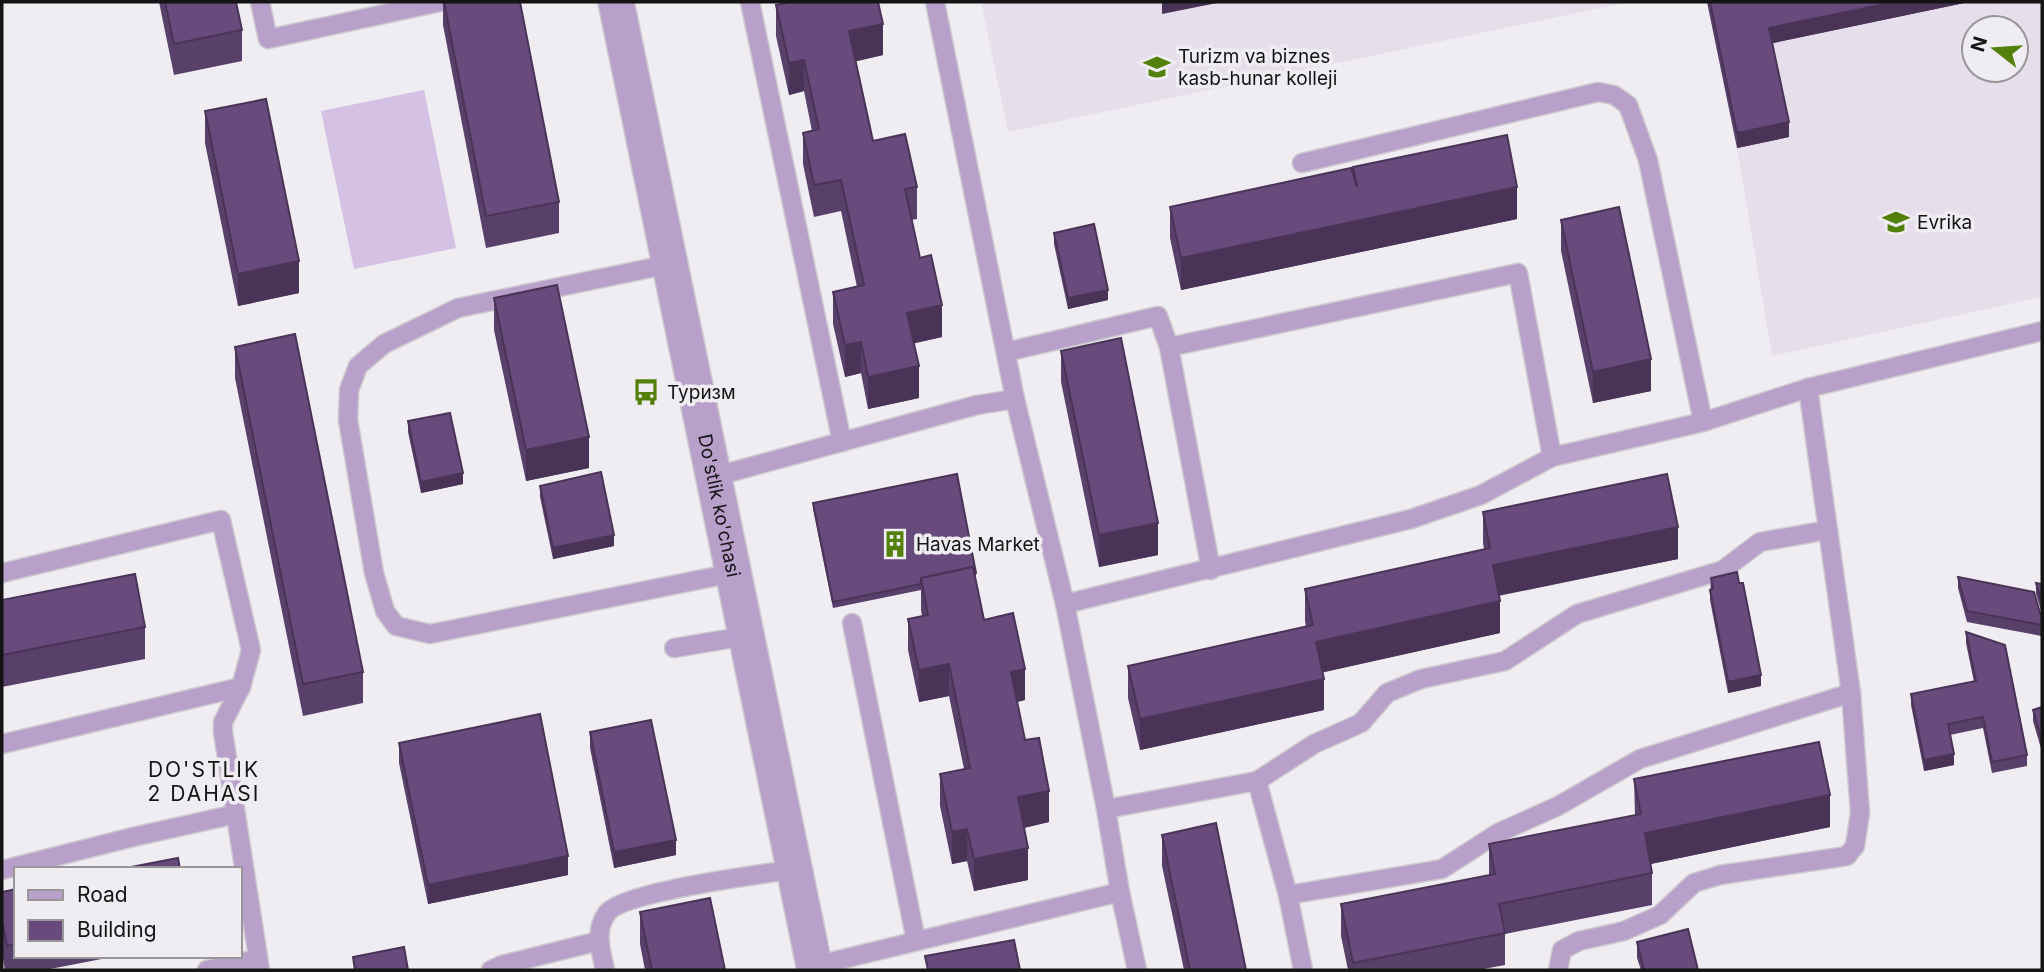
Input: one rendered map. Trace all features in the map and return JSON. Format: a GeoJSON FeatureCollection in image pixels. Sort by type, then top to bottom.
{"type":"FeatureCollection","features":[{"type":"Feature","properties":{"kind":"street","name":"Do'stlik ko'chasi"},"geometry":{"type":"LineString","coordinates":[[616,2],[814,968]]}},
{"type":"Feature","properties":{"kind":"lane"},"geometry":{"type":"LineString","coordinates":[[260,2],[268,39],[387,8],[440,2]]}},
{"type":"Feature","properties":{"kind":"lane"},"geometry":{"type":"LineString","coordinates":[[750,2],[842,442]]}},
{"type":"Feature","properties":{"kind":"lane"},"geometry":{"type":"LineString","coordinates":[[935,2],[1015,399],[1065,604],[1137,970]]}},
{"type":"Feature","properties":{"kind":"lane"},"geometry":{"type":"LineString","coordinates":[[1302,163],[1598,92],[1614,94],[1628,104],[1648,160],[1703,422]]}},
{"type":"Feature","properties":{"kind":"lane"},"geometry":{"type":"LineString","coordinates":[[670,264],[458,308],[384,344],[358,366],[349,390],[348,420],[374,573],[385,611],[396,626],[430,634],[733,573]]}},
{"type":"Feature","properties":{"kind":"lane"},"geometry":{"type":"LineString","coordinates":[[1169,347],[1518,273],[1552,457]]}},
{"type":"Feature","properties":{"kind":"lane"},"geometry":{"type":"LineString","coordinates":[[1006,352],[1158,316],[1169,347],[1211,570]]}},
{"type":"Feature","properties":{"kind":"lane"},"geometry":{"type":"LineString","coordinates":[[1065,604],[1411,520],[1481,495],[1552,457],[1703,422],[1808,388],[2042,331]]}},
{"type":"Feature","properties":{"kind":"lane"},"geometry":{"type":"LineString","coordinates":[[1558,970],[1562,950],[1579,942],[1624,931],[1660,915],[1694,883],[1720,875],[1847,856],[1855,846],[1860,813],[1851,693],[1808,388]]}},
{"type":"Feature","properties":{"kind":"lane"},"geometry":{"type":"LineString","coordinates":[[713,477],[977,405],[1015,399]]}},
{"type":"Feature","properties":{"kind":"lane"},"geometry":{"type":"LineString","coordinates":[[2,573],[221,520],[251,650],[241,687],[223,723],[259,965],[208,970]]}},
{"type":"Feature","properties":{"kind":"lane"},"geometry":{"type":"LineString","coordinates":[[1106,809],[1257,781],[1314,744],[1361,723],[1387,693],[1422,679],[1506,661],[1577,614],[1723,570],[1760,542],[1828,530]]}},
{"type":"Feature","properties":{"kind":"lane"},"geometry":{"type":"LineString","coordinates":[[852,623],[916,941]]}},
{"type":"Feature","properties":{"kind":"lane"},"geometry":{"type":"LineString","coordinates":[[674,648],[746,636]]}},
{"type":"Feature","properties":{"kind":"lane"},"geometry":{"type":"LineString","coordinates":[[2,744],[241,687]]}},
{"type":"Feature","properties":{"kind":"lane"},"geometry":{"type":"LineString","coordinates":[[1288,895],[1442,869],[1498,833],[1558,806],[1640,759],[1851,693]]}},
{"type":"Feature","properties":{"kind":"lane"},"geometry":{"type":"LineString","coordinates":[[1257,781],[1288,895],[1303,970]]}},
{"type":"Feature","properties":{"kind":"lane"},"geometry":{"type":"LineString","coordinates":[[2,870],[236,814]]}},
{"type":"Feature","properties":{"kind":"lane"},"geometry":{"type":"LineString","coordinates":[[605,970],[599,941],[603,921],[608,912],[620,904],[645,895],[794,869]]}},
{"type":"Feature","properties":{"kind":"lane"},"geometry":{"type":"LineString","coordinates":[[814,968],[1120,892]]}},
{"type":"Feature","properties":{"kind":"lane"},"geometry":{"type":"LineString","coordinates":[[491,970],[599,941]]}},
{"type":"Feature","properties":{"kind":"shaded area","name":"Turizm va biznes kasb-hunar kolleji"},"geometry":{"type":"Polygon","coordinates":[[[981,2],[1629,2],[1008,132],[981,2]]]}},
{"type":"Feature","properties":{"kind":"shaded area","name":"Evrika"},"geometry":{"type":"Polygon","coordinates":[[[1707,2],[2042,2],[2042,297],[1772,356],[1737,148],[1707,2]]]}},
{"type":"Feature","properties":{"kind":"shaded area"},"geometry":{"type":"Polygon","coordinates":[[[424,90],[456,248],[354,269],[321,111],[424,90]]]}},
{"type":"Feature","properties":{"kind":"building"},"geometry":{"type":"Polygon","coordinates":[[[165,2],[236,2],[242,30],[174,44],[165,2]]]}},
{"type":"Feature","properties":{"kind":"building"},"geometry":{"type":"Polygon","coordinates":[[[444,2],[520,2],[559,202],[486,216],[444,2]]]}},
{"type":"Feature","properties":{"kind":"building"},"geometry":{"type":"Polygon","coordinates":[[[790,2],[878,2],[883,24],[849,31],[873,141],[905,134],[917,187],[905,189],[920,258],[931,255],[942,305],[907,313],[919,366],[868,377],[861,342],[845,345],[833,292],[864,285],[841,180],[814,185],[803,133],[819,129],[804,60],[789,63],[776,5],[790,2]]]}},
{"type":"Feature","properties":{"kind":"building"},"geometry":{"type":"Polygon","coordinates":[[[1710,2],[1895,2],[1769,28],[1789,122],[1737,133],[1710,2]]]}},
{"type":"Feature","properties":{"kind":"building"},"geometry":{"type":"Polygon","coordinates":[[[266,99],[299,261],[238,274],[205,111],[266,99]]]}},
{"type":"Feature","properties":{"kind":"building"},"geometry":{"type":"Polygon","coordinates":[[[1507,135],[1517,187],[1181,258],[1170,207],[1351,168],[1357,187],[1353,167],[1507,135]]]}},
{"type":"Feature","properties":{"kind":"building"},"geometry":{"type":"Polygon","coordinates":[[[1619,207],[1651,359],[1593,372],[1561,220],[1619,207]]]}},
{"type":"Feature","properties":{"kind":"building"},"geometry":{"type":"Polygon","coordinates":[[[1094,224],[1108,290],[1068,298],[1054,233],[1094,224]]]}},
{"type":"Feature","properties":{"kind":"building"},"geometry":{"type":"Polygon","coordinates":[[[557,285],[589,437],[526,450],[494,298],[557,285]]]}},
{"type":"Feature","properties":{"kind":"building"},"geometry":{"type":"Polygon","coordinates":[[[295,334],[363,672],[303,684],[235,347],[295,334]]]}},
{"type":"Feature","properties":{"kind":"building"},"geometry":{"type":"Polygon","coordinates":[[[1121,338],[1158,523],[1099,535],[1061,351],[1121,338]]]}},
{"type":"Feature","properties":{"kind":"building"},"geometry":{"type":"Polygon","coordinates":[[[450,413],[463,473],[421,482],[408,421],[450,413]]]}},
{"type":"Feature","properties":{"kind":"building"},"geometry":{"type":"Polygon","coordinates":[[[601,472],[614,535],[553,548],[540,486],[601,472]]]}},
{"type":"Feature","properties":{"kind":"building","name":"Havas Market"},"geometry":{"type":"Polygon","coordinates":[[[957,474],[976,573],[974,574],[973,567],[921,578],[921,584],[833,602],[813,503],[957,474]]]}},
{"type":"Feature","properties":{"kind":"building"},"geometry":{"type":"Polygon","coordinates":[[[1667,474],[1678,527],[1493,565],[1500,601],[1316,642],[1324,679],[1140,719],[1128,666],[1313,625],[1305,589],[1490,548],[1483,512],[1667,474]]]}},
{"type":"Feature","properties":{"kind":"building"},"geometry":{"type":"Polygon","coordinates":[[[973,567],[984,620],[1013,613],[1025,669],[1011,672],[1025,740],[1039,738],[1049,791],[1018,797],[1028,848],[974,859],[967,829],[952,832],[940,774],[970,768],[949,664],[919,670],[908,619],[928,615],[921,578],[973,567]]]}},
{"type":"Feature","properties":{"kind":"building"},"geometry":{"type":"Polygon","coordinates":[[[1737,572],[1739,583],[1743,583],[1761,675],[1728,682],[1710,590],[1713,589],[1711,578],[1737,572]]]}},
{"type":"Feature","properties":{"kind":"building"},"geometry":{"type":"Polygon","coordinates":[[[135,574],[145,627],[2,655],[2,600],[135,574]]]}},
{"type":"Feature","properties":{"kind":"building"},"geometry":{"type":"Polygon","coordinates":[[[1958,577],[2034,592],[2042,625],[1967,611],[1958,577]]]}},
{"type":"Feature","properties":{"kind":"building"},"geometry":{"type":"Polygon","coordinates":[[[2036,583],[2042,584],[2042,603],[2036,583]]]}},
{"type":"Feature","properties":{"kind":"building"},"geometry":{"type":"Polygon","coordinates":[[[1966,632],[2005,645],[2027,755],[1992,762],[1983,717],[1948,724],[1954,754],[1924,760],[1911,694],[1976,681],[1966,632]]]}},
{"type":"Feature","properties":{"kind":"building"},"geometry":{"type":"Polygon","coordinates":[[[2042,707],[2042,741],[2033,710],[2042,707]]]}},
{"type":"Feature","properties":{"kind":"building"},"geometry":{"type":"Polygon","coordinates":[[[540,714],[568,856],[428,885],[399,743],[540,714]]]}},
{"type":"Feature","properties":{"kind":"building"},"geometry":{"type":"Polygon","coordinates":[[[651,720],[676,840],[614,852],[590,732],[651,720]]]}},
{"type":"Feature","properties":{"kind":"building"},"geometry":{"type":"Polygon","coordinates":[[[1819,742],[1830,795],[1645,833],[1652,873],[1499,904],[1505,933],[1353,963],[1341,904],[1495,874],[1489,844],[1641,814],[1634,779],[1819,742]]]}},
{"type":"Feature","properties":{"kind":"building"},"geometry":{"type":"Polygon","coordinates":[[[1216,823],[1246,970],[1190,970],[1162,835],[1216,823]]]}},
{"type":"Feature","properties":{"kind":"building"},"geometry":{"type":"Polygon","coordinates":[[[178,858],[180,867],[131,867],[178,858]]]}},
{"type":"Feature","properties":{"kind":"building"},"geometry":{"type":"Polygon","coordinates":[[[14,889],[14,944],[7,946],[2,920],[2,892],[14,889]]]}},
{"type":"Feature","properties":{"kind":"building"},"geometry":{"type":"Polygon","coordinates":[[[710,898],[725,970],[652,970],[640,912],[710,898]]]}},
{"type":"Feature","properties":{"kind":"building"},"geometry":{"type":"Polygon","coordinates":[[[1688,929],[1698,970],[1644,970],[1637,942],[1688,929]]]}},
{"type":"Feature","properties":{"kind":"building"},"geometry":{"type":"Polygon","coordinates":[[[1014,940],[1020,970],[928,970],[925,956],[1014,940]]]}},
{"type":"Feature","properties":{"kind":"building"},"geometry":{"type":"Polygon","coordinates":[[[404,947],[408,970],[355,970],[353,957],[404,947]]]}},
{"type":"Feature","properties":{"kind":"place","name":"Turizm va biznes kasb-hunar kolleji"},"geometry":{"type":"Point","coordinates":[1157,67]}},
{"type":"Feature","properties":{"kind":"place","name":"Evrika"},"geometry":{"type":"Point","coordinates":[1896,222]}},
{"type":"Feature","properties":{"kind":"place","name":"Туризм"},"geometry":{"type":"Point","coordinates":[646,392]}},
{"type":"Feature","properties":{"kind":"place","name":"Havas Market"},"geometry":{"type":"Point","coordinates":[895,544]}},
{"type":"Feature","properties":{"kind":"district","name":"DO'STLIK 2 DAHASI"},"geometry":{"type":"Point","coordinates":[204,781]}}]}
